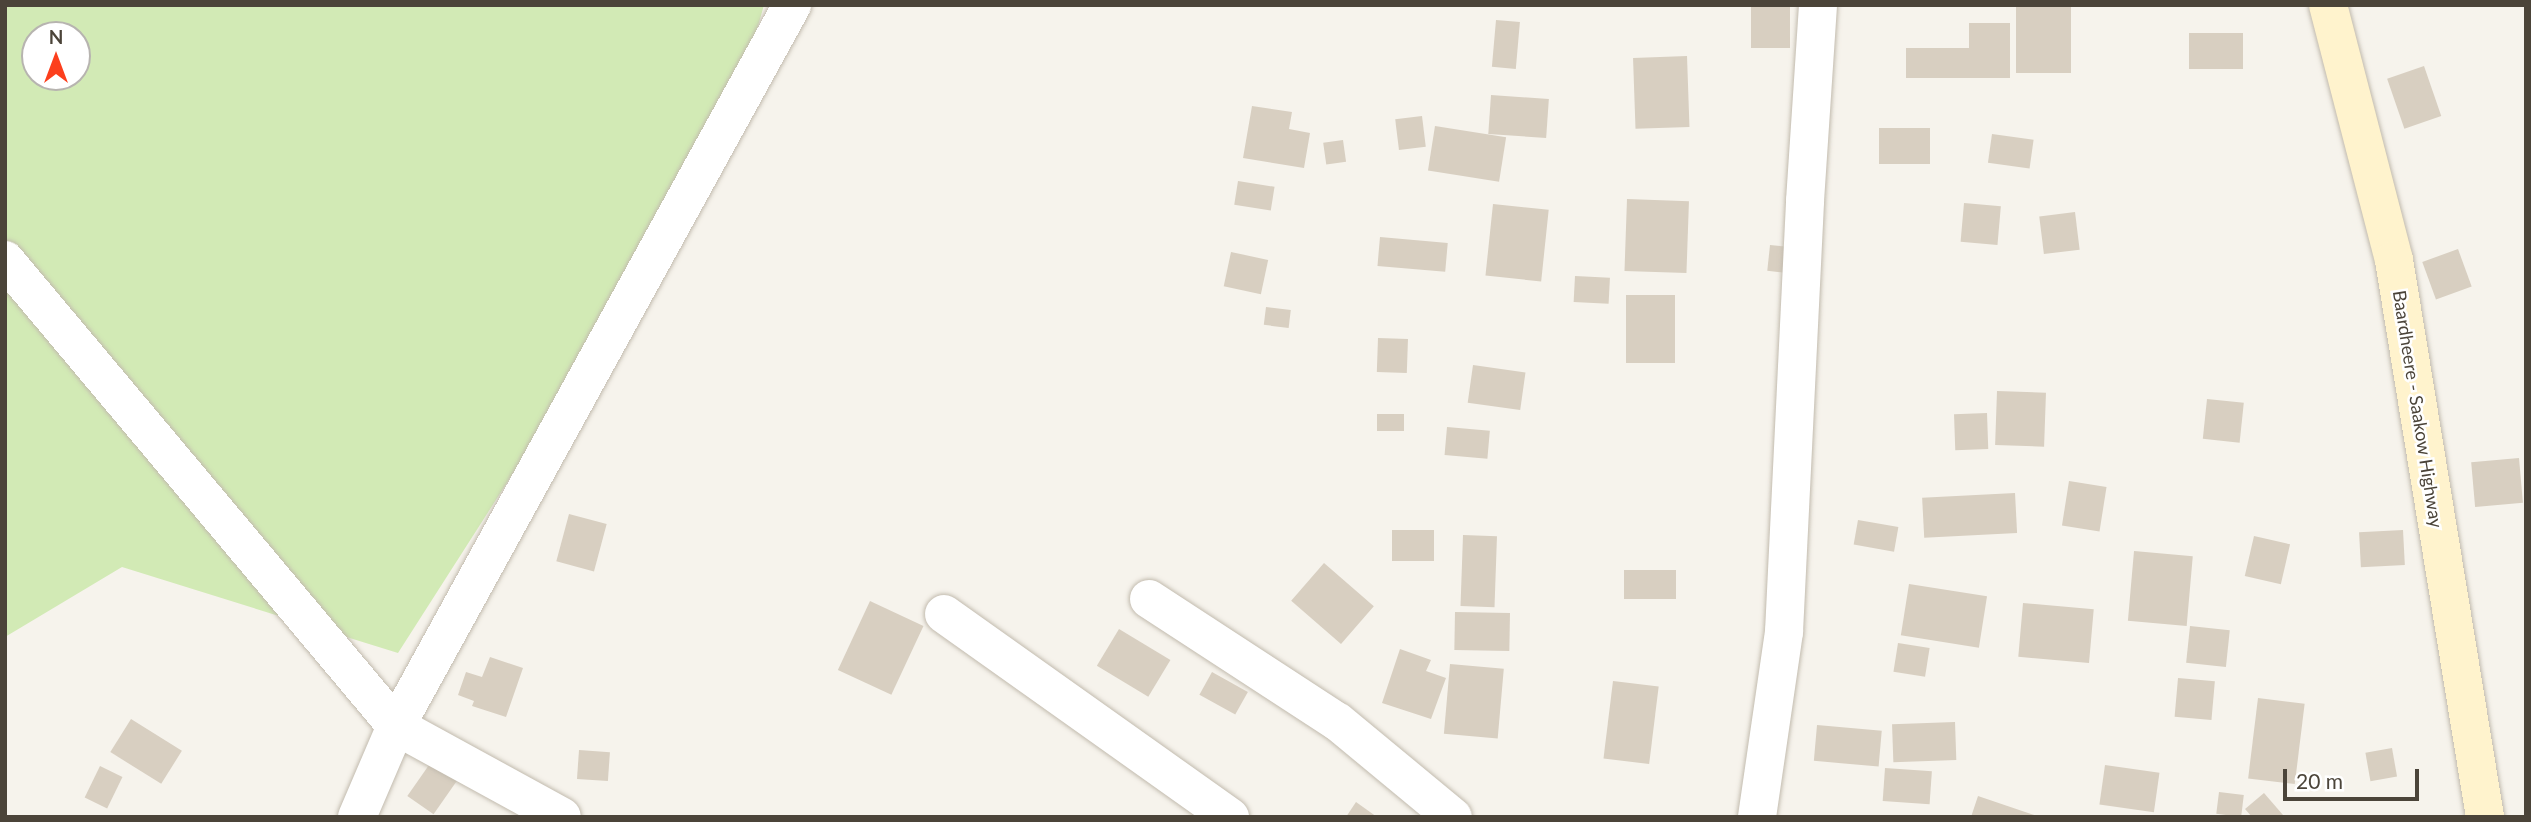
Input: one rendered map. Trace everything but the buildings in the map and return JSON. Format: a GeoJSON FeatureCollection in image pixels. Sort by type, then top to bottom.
{"type":"FeatureCollection","features":[{"type":"Feature","properties":{"kind":"main road","name":"Baardheere - Saakow Highway"},"geometry":{"type":"LineString","coordinates":[[2328,5],[2394,260],[2485,817]]}},
{"type":"Feature","properties":{"kind":"street"},"geometry":{"type":"LineString","coordinates":[[357,817],[396,726],[792,5]]}},
{"type":"Feature","properties":{"kind":"street"},"geometry":{"type":"LineString","coordinates":[[1757,817],[1784,632],[1804,201],[1818,5]]}},
{"type":"Feature","properties":{"kind":"street"},"geometry":{"type":"LineString","coordinates":[[5,260],[396,726],[562,817]]}},
{"type":"Feature","properties":{"kind":"street"},"geometry":{"type":"LineString","coordinates":[[1149,599],[1338,722],[1453,817]]}},
{"type":"Feature","properties":{"kind":"street"},"geometry":{"type":"LineString","coordinates":[[944,614],[1230,817]]}},
{"type":"Feature","properties":{"kind":"green space"},"geometry":{"type":"Polygon","coordinates":[[[5,5],[764,5],[725,142],[398,653],[122,567],[5,637],[5,5]]]}}]}
